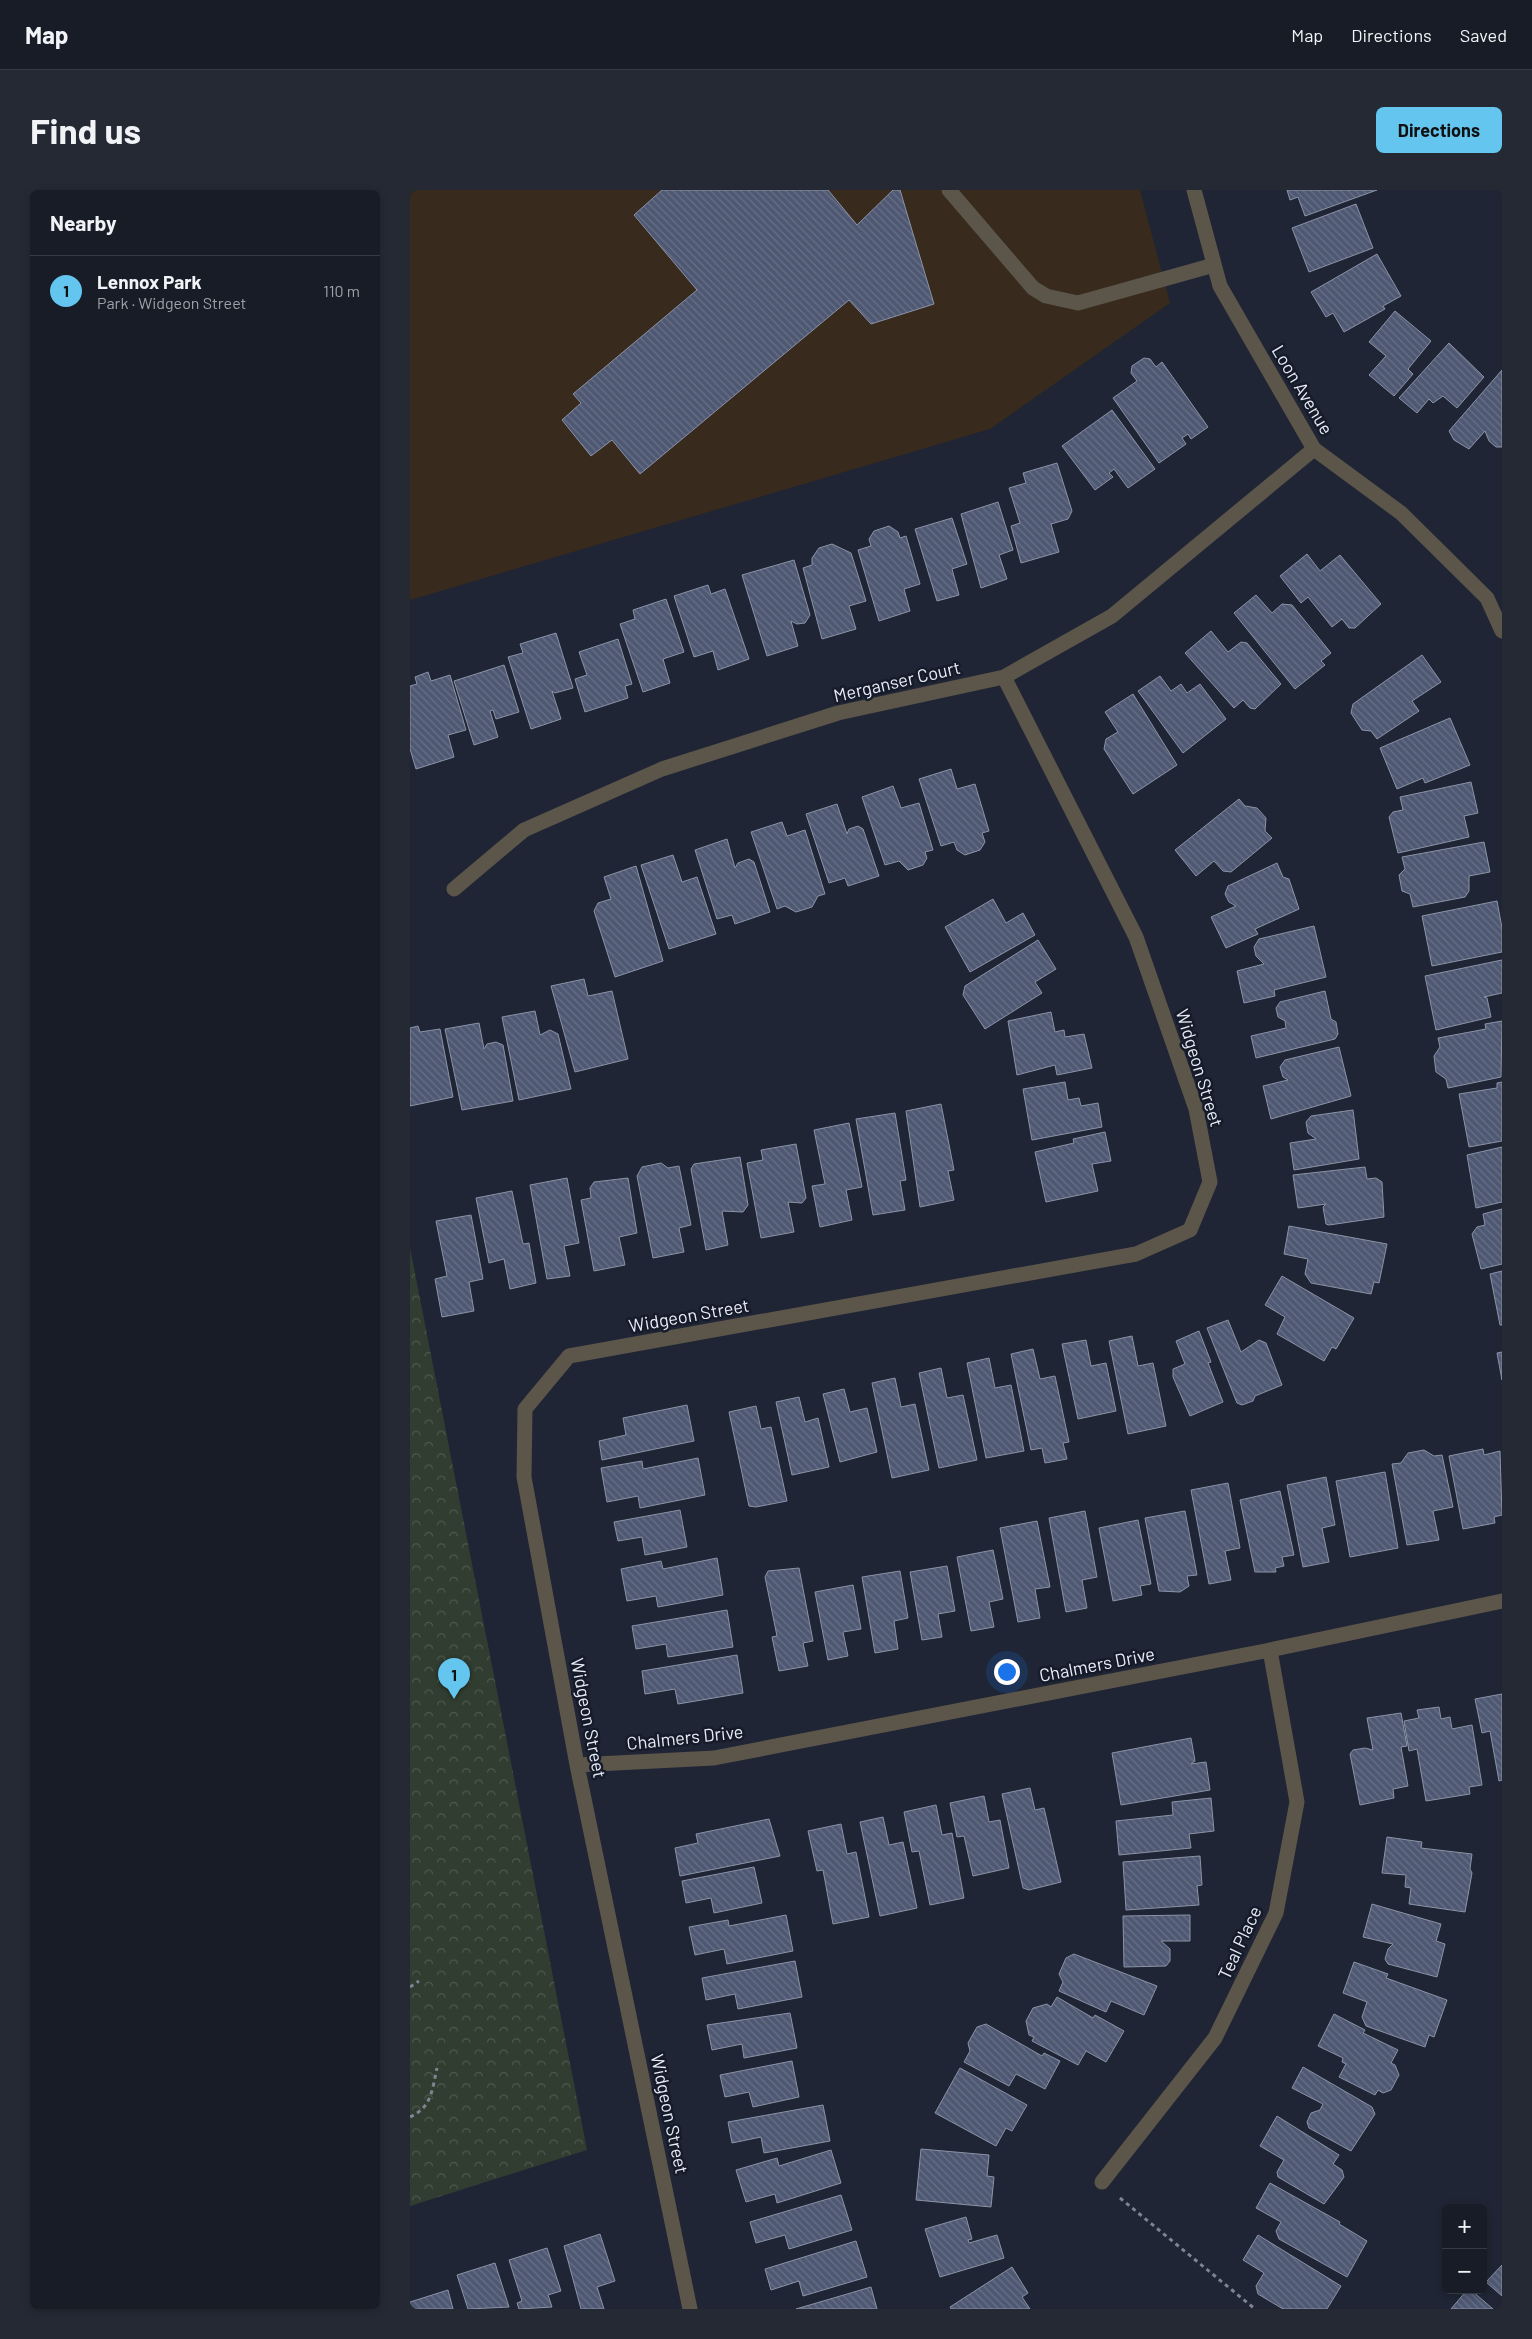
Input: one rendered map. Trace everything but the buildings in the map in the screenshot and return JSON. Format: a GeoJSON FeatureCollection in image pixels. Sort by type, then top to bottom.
{"type":"FeatureCollection","features":[{"type":"Feature","properties":{"kind":"street"},"geometry":{"type":"LineString","coordinates":[[949,190],[1033,288],[1046,296],[1062,301],[1078,303],[1214,265]]}},
{"type":"Feature","properties":{"kind":"street","name":"Loon Avenue"},"geometry":{"type":"LineString","coordinates":[[1194,190],[1220,286],[1314,449],[1401,514],[1487,598],[1502,631]]}},
{"type":"Feature","properties":{"kind":"street","name":"Merganser Court"},"geometry":{"type":"LineString","coordinates":[[454,889],[524,830],[662,769],[838,714],[1004,677],[1112,616],[1314,449]]}},
{"type":"Feature","properties":{"kind":"street","name":"Widgeon Street"},"geometry":{"type":"LineString","coordinates":[[690,2309],[577,1766],[524,1477],[525,1409],[570,1356],[1136,1254],[1190,1230],[1210,1182],[1196,1109],[1136,937],[1004,677]]}},
{"type":"Feature","properties":{"kind":"street","name":"Chalmers Drive"},"geometry":{"type":"LineString","coordinates":[[577,1766],[714,1758],[1270,1650],[1502,1601]]}},
{"type":"Feature","properties":{"kind":"street","name":"Teal Place"},"geometry":{"type":"LineString","coordinates":[[1102,2182],[1215,2038],[1276,1913],[1297,1802],[1270,1650]]}},
{"type":"Feature","properties":{"kind":"path"},"geometry":{"type":"LineString","coordinates":[[410,1987],[419,1981]]}},
{"type":"Feature","properties":{"kind":"path"},"geometry":{"type":"LineString","coordinates":[[410,2117],[422,2112],[431,2095],[437,2068]]}},
{"type":"Feature","properties":{"kind":"path"},"geometry":{"type":"LineString","coordinates":[[1102,2182],[1255,2309]]}},
{"type":"Feature","properties":{"kind":"shaded area"},"geometry":{"type":"Polygon","coordinates":[[[410,190],[1140,190],[1170,303],[990,429],[410,600],[410,190]]]}},
{"type":"Feature","properties":{"kind":"green space"},"geometry":{"type":"Polygon","coordinates":[[[410,1248],[587,2150],[410,2206],[410,1248]]]}},
{"type":"Feature","properties":{"kind":"place","name":"Lennox Park"},"geometry":{"type":"Point","coordinates":[454,1699]}}]}
